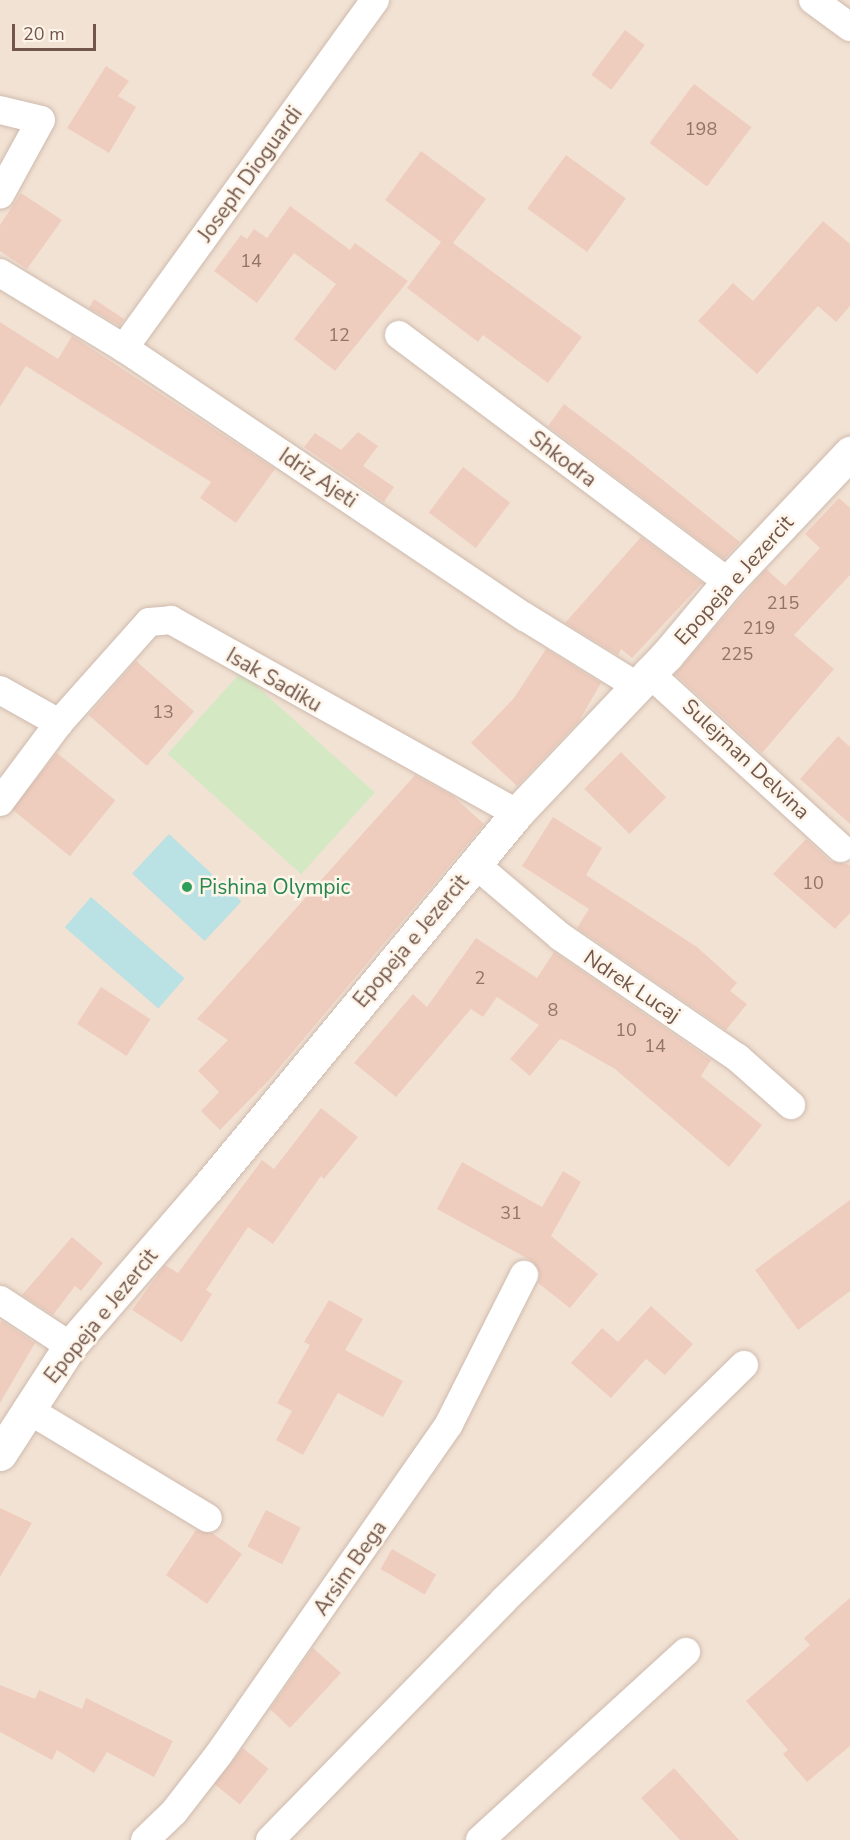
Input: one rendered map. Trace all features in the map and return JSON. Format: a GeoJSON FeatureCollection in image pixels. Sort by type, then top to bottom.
{"type":"FeatureCollection","features":[{"type":"Feature","properties":{"kind":"main road","name":"Epopeja e Jezercit"},"geometry":{"type":"LineString","coordinates":[[0,1454],[27,1409],[70,1346],[207,1188],[517,813],[667,655],[728,582],[846,464]]}},
{"type":"Feature","properties":{"kind":"street","name":"Joseph Dioguardi"},"geometry":{"type":"LineString","coordinates":[[124,348],[375,0]]}},
{"type":"Feature","properties":{"kind":"street"},"geometry":{"type":"LineString","coordinates":[[813,0],[850,27]]}},
{"type":"Feature","properties":{"kind":"street"},"geometry":{"type":"LineString","coordinates":[[0,110],[41,120],[0,195]]}},
{"type":"Feature","properties":{"kind":"street","name":"Idriz Ajeti"},"geometry":{"type":"LineString","coordinates":[[0,273],[124,348],[525,617],[642,679]]}},
{"type":"Feature","properties":{"kind":"street","name":"Shkodra"},"geometry":{"type":"LineString","coordinates":[[399,335],[728,582]]}},
{"type":"Feature","properties":{"kind":"street","name":"Isak Sadiku"},"geometry":{"type":"LineString","coordinates":[[0,801],[59,723],[148,622],[171,620],[517,813]]}},
{"type":"Feature","properties":{"kind":"street","name":"Sulejman Delvina"},"geometry":{"type":"LineString","coordinates":[[642,679],[841,848]]}},
{"type":"Feature","properties":{"kind":"street"},"geometry":{"type":"LineString","coordinates":[[0,690],[59,723]]}},
{"type":"Feature","properties":{"kind":"street","name":"Ndrek Lucaj"},"geometry":{"type":"LineString","coordinates":[[476,865],[561,937],[738,1058],[791,1105]]}},
{"type":"Feature","properties":{"kind":"street","name":"Arsim Bega"},"geometry":{"type":"LineString","coordinates":[[145,1840],[174,1812],[219,1754],[449,1424],[524,1275]]}},
{"type":"Feature","properties":{"kind":"street"},"geometry":{"type":"LineString","coordinates":[[0,1300],[70,1346]]}},
{"type":"Feature","properties":{"kind":"street"},"geometry":{"type":"LineString","coordinates":[[270,1840],[504,1600],[744,1365]]}},
{"type":"Feature","properties":{"kind":"street"},"geometry":{"type":"LineString","coordinates":[[27,1409],[208,1518]]}},
{"type":"Feature","properties":{"kind":"street"},"geometry":{"type":"LineString","coordinates":[[480,1840],[686,1652]]}},
{"type":"Feature","properties":{"kind":"shaded area"},"geometry":{"type":"Polygon","coordinates":[[[0,0],[850,0],[850,1840],[0,1840],[0,0]]]}},
{"type":"Feature","properties":{"kind":"green space"},"geometry":{"type":"Polygon","coordinates":[[[241,672],[375,792],[301,874],[167,754],[241,672]]]}},
{"type":"Feature","properties":{"kind":"water","name":"Pishina Olympic"},"geometry":{"type":"Polygon","coordinates":[[[169,834],[241,902],[205,941],[132,873],[169,834]]]}},
{"type":"Feature","properties":{"kind":"water"},"geometry":{"type":"Polygon","coordinates":[[[91,897],[185,978],[158,1009],[65,927],[91,897]]]}},
{"type":"Feature","properties":{"kind":"building"},"geometry":{"type":"Polygon","coordinates":[[[625,30],[645,45],[611,90],[591,75],[625,30]]]}},
{"type":"Feature","properties":{"kind":"building"},"geometry":{"type":"Polygon","coordinates":[[[106,66],[129,81],[118,96],[136,107],[109,153],[67,128],[106,66]]]}},
{"type":"Feature","properties":{"kind":"building"},"geometry":{"type":"Polygon","coordinates":[[[694,84],[752,127],[707,186],[649,143],[694,84]]]}},
{"type":"Feature","properties":{"kind":"building"},"geometry":{"type":"Polygon","coordinates":[[[421,151],[486,199],[453,243],[582,337],[548,383],[483,335],[478,342],[407,288],[441,242],[385,200],[421,151]]]}},
{"type":"Feature","properties":{"kind":"building"},"geometry":{"type":"Polygon","coordinates":[[[566,155],[626,198],[587,252],[527,208],[566,155]]]}},
{"type":"Feature","properties":{"kind":"building"},"geometry":{"type":"Polygon","coordinates":[[[21,193],[62,220],[27,269],[0,251],[0,225],[21,193]]]}},
{"type":"Feature","properties":{"kind":"building"},"geometry":{"type":"Polygon","coordinates":[[[290,206],[350,250],[355,243],[408,281],[335,371],[294,339],[336,284],[294,253],[257,303],[214,271],[241,235],[247,239],[254,229],[267,238],[290,206]]]}},
{"type":"Feature","properties":{"kind":"building"},"geometry":{"type":"Polygon","coordinates":[[[823,221],[850,244],[850,306],[836,322],[818,306],[757,374],[698,321],[733,283],[753,301],[823,221]]]}},
{"type":"Feature","properties":{"kind":"building"},"geometry":{"type":"Polygon","coordinates":[[[94,299],[124,319],[120,326],[89,308],[94,299]]]}},
{"type":"Feature","properties":{"kind":"building"},"geometry":{"type":"Polygon","coordinates":[[[0,322],[58,359],[72,336],[275,469],[236,523],[200,498],[211,482],[26,366],[0,407],[0,322]]]}},
{"type":"Feature","properties":{"kind":"building"},"geometry":{"type":"Polygon","coordinates":[[[564,404],[740,542],[724,559],[548,426],[564,404]]]}},
{"type":"Feature","properties":{"kind":"building"},"geometry":{"type":"Polygon","coordinates":[[[358,432],[378,446],[363,466],[394,487],[384,502],[304,447],[315,433],[341,450],[358,432]]]}},
{"type":"Feature","properties":{"kind":"building"},"geometry":{"type":"Polygon","coordinates":[[[463,467],[510,503],[476,548],[429,513],[463,467]]]}},
{"type":"Feature","properties":{"kind":"building"},"geometry":{"type":"Polygon","coordinates":[[[839,498],[850,508],[850,575],[794,635],[834,669],[762,753],[675,674],[766,569],[785,586],[820,548],[805,534],[839,498]]]}},
{"type":"Feature","properties":{"kind":"building"},"geometry":{"type":"Polygon","coordinates":[[[641,537],[702,583],[632,658],[621,649],[618,655],[565,623],[641,537]]]}},
{"type":"Feature","properties":{"kind":"building"},"geometry":{"type":"Polygon","coordinates":[[[546,649],[601,683],[579,721],[517,786],[471,743],[514,698],[546,649]]]}},
{"type":"Feature","properties":{"kind":"building"},"geometry":{"type":"Polygon","coordinates":[[[136,661],[194,712],[147,766],[89,715],[136,661]]]}},
{"type":"Feature","properties":{"kind":"building"},"geometry":{"type":"Polygon","coordinates":[[[838,736],[850,747],[850,824],[800,779],[838,736]]]}},
{"type":"Feature","properties":{"kind":"building"},"geometry":{"type":"Polygon","coordinates":[[[621,752],[666,797],[629,834],[584,789],[621,752]]]}},
{"type":"Feature","properties":{"kind":"building"},"geometry":{"type":"Polygon","coordinates":[[[57,753],[115,800],[70,856],[12,809],[57,753]]]}},
{"type":"Feature","properties":{"kind":"building"},"geometry":{"type":"Polygon","coordinates":[[[415,775],[453,796],[484,824],[269,1080],[220,1130],[201,1111],[219,1092],[198,1071],[228,1040],[197,1019],[415,775]]]}},
{"type":"Feature","properties":{"kind":"building"},"geometry":{"type":"Polygon","coordinates":[[[553,817],[602,848],[586,875],[697,947],[737,983],[730,991],[747,1004],[726,1030],[577,928],[589,909],[522,866],[553,817]]]}},
{"type":"Feature","properties":{"kind":"building"},"geometry":{"type":"Polygon","coordinates":[[[806,839],[830,861],[850,865],[850,913],[835,929],[773,874],[806,839]]]}},
{"type":"Feature","properties":{"kind":"building"},"geometry":{"type":"Polygon","coordinates":[[[476,938],[537,978],[554,952],[711,1060],[701,1076],[762,1125],[729,1167],[615,1069],[566,1041],[560,1039],[530,1076],[510,1059],[539,1025],[497,997],[483,1017],[471,1009],[396,1097],[354,1063],[413,994],[427,1007],[476,938]]]}},
{"type":"Feature","properties":{"kind":"building"},"geometry":{"type":"Polygon","coordinates":[[[101,987],[150,1019],[127,1056],[77,1024],[101,987]]]}},
{"type":"Feature","properties":{"kind":"building"},"geometry":{"type":"Polygon","coordinates":[[[321,1108],[358,1137],[324,1179],[321,1176],[273,1244],[248,1227],[206,1290],[212,1294],[182,1342],[132,1310],[165,1265],[178,1273],[262,1160],[274,1169],[321,1108]]]}},
{"type":"Feature","properties":{"kind":"building"},"geometry":{"type":"Polygon","coordinates":[[[462,1162],[542,1207],[563,1171],[581,1182],[551,1236],[598,1274],[570,1308],[538,1283],[540,1273],[532,1261],[437,1209],[462,1162]]]}},
{"type":"Feature","properties":{"kind":"building"},"geometry":{"type":"Polygon","coordinates":[[[850,1200],[850,1291],[798,1330],[755,1270],[850,1200]]]}},
{"type":"Feature","properties":{"kind":"building"},"geometry":{"type":"Polygon","coordinates":[[[72,1237],[103,1263],[81,1291],[75,1286],[53,1315],[22,1295],[72,1237]]]}},
{"type":"Feature","properties":{"kind":"building"},"geometry":{"type":"Polygon","coordinates":[[[329,1300],[363,1319],[345,1350],[403,1381],[383,1417],[338,1393],[303,1455],[276,1440],[292,1411],[277,1403],[310,1345],[304,1342],[329,1300]]]}},
{"type":"Feature","properties":{"kind":"building"},"geometry":{"type":"Polygon","coordinates":[[[651,1306],[693,1344],[665,1375],[646,1359],[611,1398],[571,1363],[602,1328],[618,1342],[651,1306]]]}},
{"type":"Feature","properties":{"kind":"building"},"geometry":{"type":"Polygon","coordinates":[[[2,1321],[35,1343],[0,1403],[0,1323],[2,1321]]]}},
{"type":"Feature","properties":{"kind":"building"},"geometry":{"type":"Polygon","coordinates":[[[0,1508],[32,1523],[0,1577],[0,1508]]]}},
{"type":"Feature","properties":{"kind":"building"},"geometry":{"type":"Polygon","coordinates":[[[266,1510],[301,1528],[282,1564],[247,1547],[266,1510]]]}},
{"type":"Feature","properties":{"kind":"building"},"geometry":{"type":"Polygon","coordinates":[[[196,1530],[212,1533],[242,1554],[207,1604],[166,1575],[196,1530]]]}},
{"type":"Feature","properties":{"kind":"building"},"geometry":{"type":"Polygon","coordinates":[[[392,1549],[436,1574],[425,1594],[381,1569],[392,1549]]]}},
{"type":"Feature","properties":{"kind":"building"},"geometry":{"type":"Polygon","coordinates":[[[850,1598],[850,1746],[807,1782],[783,1754],[788,1750],[746,1701],[810,1645],[804,1638],[850,1598]]]}},
{"type":"Feature","properties":{"kind":"building"},"geometry":{"type":"Polygon","coordinates":[[[313,1648],[341,1673],[290,1728],[270,1709],[313,1648]]]}},
{"type":"Feature","properties":{"kind":"building"},"geometry":{"type":"Polygon","coordinates":[[[0,1685],[35,1699],[39,1690],[82,1709],[86,1698],[173,1741],[154,1777],[107,1752],[94,1773],[57,1750],[52,1760],[0,1732],[0,1685]]]}},
{"type":"Feature","properties":{"kind":"building"},"geometry":{"type":"Polygon","coordinates":[[[243,1748],[269,1769],[240,1805],[214,1784],[243,1748]]]}},
{"type":"Feature","properties":{"kind":"building"},"geometry":{"type":"Polygon","coordinates":[[[674,1768],[739,1840],[680,1840],[641,1798],[674,1768]]]}},
{"type":"Feature","properties":{"kind":"place","name":"Pishina Olympic"},"geometry":{"type":"Point","coordinates":[187,887]}}]}
